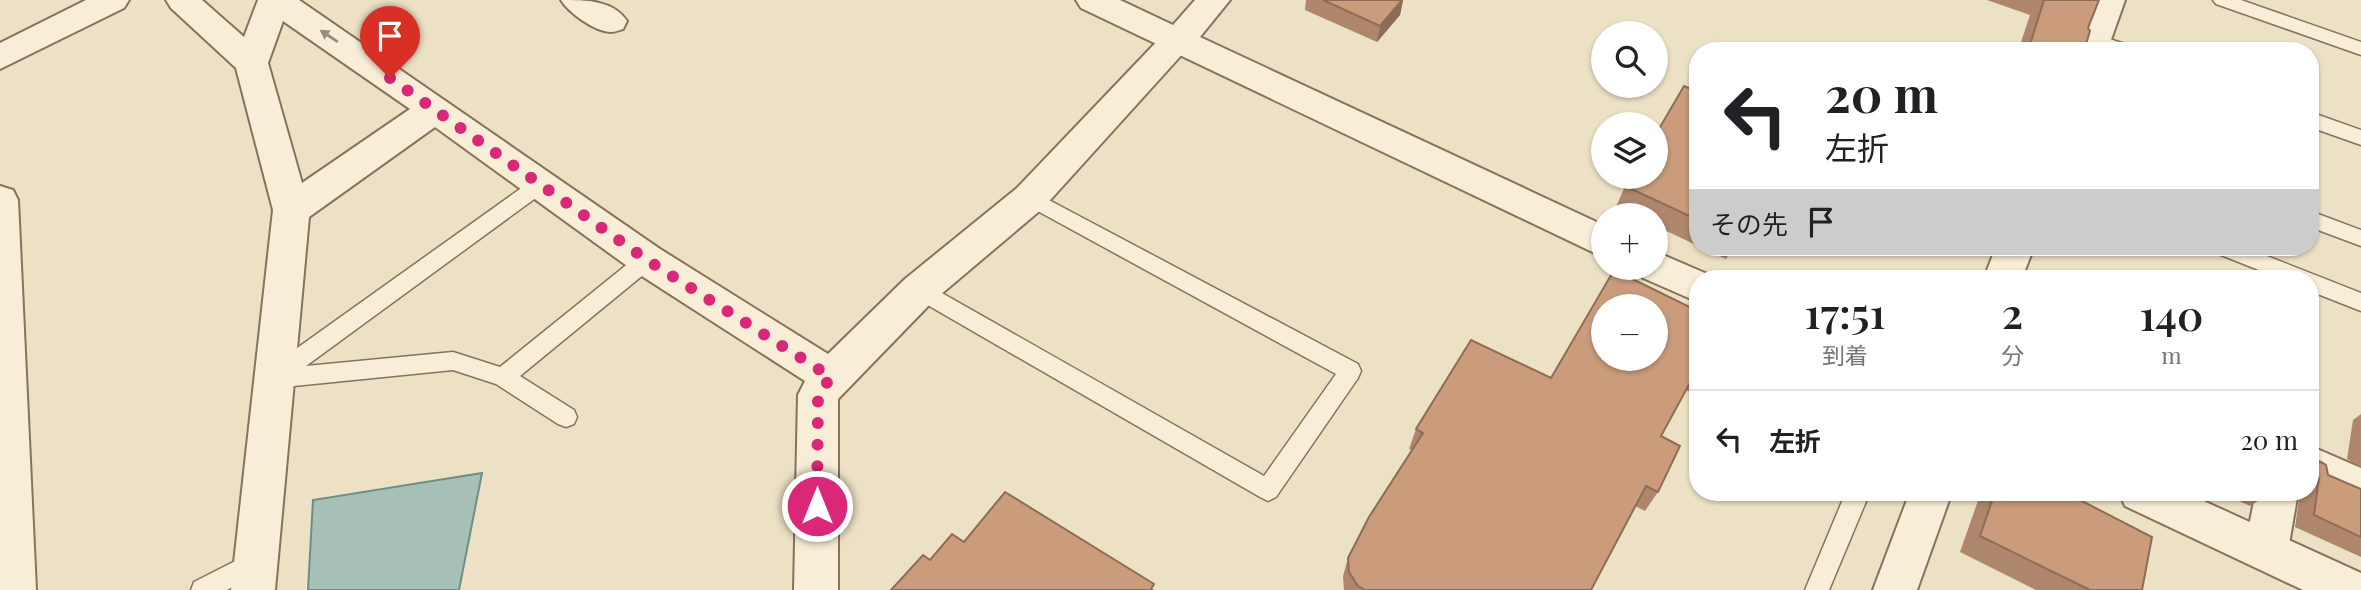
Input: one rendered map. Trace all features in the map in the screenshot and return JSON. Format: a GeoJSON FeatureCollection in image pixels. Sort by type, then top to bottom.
{"type":"FeatureCollection","features":[{"type":"Feature","properties":{"kind":"street"},"geometry":{"type":"LineString","coordinates":[[4,48],[113,0]]}},
{"type":"Feature","properties":{"kind":"street"},"geometry":{"type":"LineString","coordinates":[[182,0],[251,63],[290,210],[255,575]]}},
{"type":"Feature","properties":{"kind":"street"},"geometry":{"type":"LineString","coordinates":[[251,63],[275,0],[435,109],[647,260],[831,377]]}},
{"type":"Feature","properties":{"kind":"street"},"geometry":{"type":"LineString","coordinates":[[577,0],[611,21]]}},
{"type":"Feature","properties":{"kind":"street"},"geometry":{"type":"LineString","coordinates":[[1092,0],[1591,236]]}},
{"type":"Feature","properties":{"kind":"street"},"geometry":{"type":"LineString","coordinates":[[816,590],[818,395],[831,377],[919,290],[1030,198],[1214,0]]}},
{"type":"Feature","properties":{"kind":"street"},"geometry":{"type":"LineString","coordinates":[[2093,42],[2109,0]]}},
{"type":"Feature","properties":{"kind":"street"},"geometry":{"type":"LineString","coordinates":[[290,210],[435,109]]}},
{"type":"Feature","properties":{"kind":"street"},"geometry":{"type":"LineString","coordinates":[[0,200],[14,590]]}},
{"type":"Feature","properties":{"kind":"street"},"geometry":{"type":"LineString","coordinates":[[1668,273],[1689,283]]}},
{"type":"Feature","properties":{"kind":"street"},"geometry":{"type":"LineString","coordinates":[[2319,469],[2361,488]]}},
{"type":"Feature","properties":{"kind":"street"},"geometry":{"type":"LineString","coordinates":[[1895,590],[1928,501]]}},
{"type":"Feature","properties":{"kind":"street"},"geometry":{"type":"LineString","coordinates":[[2160,501],[2350,590]]}},
{"type":"Feature","properties":{"kind":"street"},"geometry":{"type":"LineString","coordinates":[[2266,550],[2275,501]]}},
{"type":"Feature","properties":{"kind":"lane"},"geometry":{"type":"LineString","coordinates":[[2222,0],[2361,49]]}},
{"type":"Feature","properties":{"kind":"lane"},"geometry":{"type":"LineString","coordinates":[[2319,122],[2361,138]]}},
{"type":"Feature","properties":{"kind":"lane"},"geometry":{"type":"LineString","coordinates":[[272,379],[541,184]]}},
{"type":"Feature","properties":{"kind":"lane"},"geometry":{"type":"LineString","coordinates":[[919,290],[1268,490],[1350,371],[1030,198]]}},
{"type":"Feature","properties":{"kind":"lane"},"geometry":{"type":"LineString","coordinates":[[2319,222],[2361,238]]}},
{"type":"Feature","properties":{"kind":"lane"},"geometry":{"type":"LineString","coordinates":[[2246,256],[2281,270]]}},
{"type":"Feature","properties":{"kind":"lane"},"geometry":{"type":"LineString","coordinates":[[503,377],[647,260]]}},
{"type":"Feature","properties":{"kind":"lane"},"geometry":{"type":"LineString","coordinates":[[2319,286],[2361,302]]}},
{"type":"Feature","properties":{"kind":"lane"},"geometry":{"type":"LineString","coordinates":[[272,379],[453,361],[503,377],[566,417]]}},
{"type":"Feature","properties":{"kind":"lane"},"geometry":{"type":"LineString","coordinates":[[1818,590],[1854,501]]}},
{"type":"Feature","properties":{"kind":"lane"},"geometry":{"type":"LineString","coordinates":[[203,590],[255,575]]}},
{"type":"Feature","properties":{"kind":"water"},"geometry":{"type":"Polygon","coordinates":[[[482,473],[459,590],[308,590],[313,500],[482,473]]]}},
{"type":"Feature","properties":{"kind":"building"},"geometry":{"type":"Polygon","coordinates":[[[1323,0],[1402,0],[1380,26],[1323,0]]]}},
{"type":"Feature","properties":{"kind":"building"},"geometry":{"type":"Polygon","coordinates":[[[2044,0],[2099,0],[2088,28],[2090,31],[2087,42],[2031,42],[2044,0]]]}},
{"type":"Feature","properties":{"kind":"building"},"geometry":{"type":"Polygon","coordinates":[[[1684,86],[1689,88],[1689,216],[1668,206],[1668,203],[1662,203],[1631,189],[1668,189],[1668,113],[1684,86]]]}},
{"type":"Feature","properties":{"kind":"building"},"geometry":{"type":"Polygon","coordinates":[[[1608,280],[1634,280],[1663,294],[1600,294],[1608,280]]]}},
{"type":"Feature","properties":{"kind":"building"},"geometry":{"type":"Polygon","coordinates":[[[1668,296],[1689,307],[1689,385],[1661,436],[1680,446],[1658,492],[1646,486],[1591,590],[1365,590],[1358,586],[1349,572],[1348,558],[1369,517],[1423,433],[1416,429],[1471,340],[1551,378],[1591,309],[1591,371],[1668,371],[1668,296]]]}},
{"type":"Feature","properties":{"kind":"building"},"geometry":{"type":"Polygon","coordinates":[[[2319,461],[2326,465],[2328,475],[2361,489],[2361,537],[2314,515],[2316,501],[2319,501],[2319,461]]]}},
{"type":"Feature","properties":{"kind":"building"},"geometry":{"type":"Polygon","coordinates":[[[1005,492],[1154,584],[1151,589],[1153,590],[891,590],[923,555],[930,560],[952,534],[964,542],[1005,492]]]}},
{"type":"Feature","properties":{"kind":"building"},"geometry":{"type":"Polygon","coordinates":[[[1992,501],[2082,501],[2152,537],[2142,590],[2090,590],[1980,536],[1992,501]]]}},
{"type":"Feature","properties":{"kind":"route"},"geometry":{"type":"LineString","coordinates":[[390,78],[647,260],[831,377],[818,395],[817,506]]}}]}
